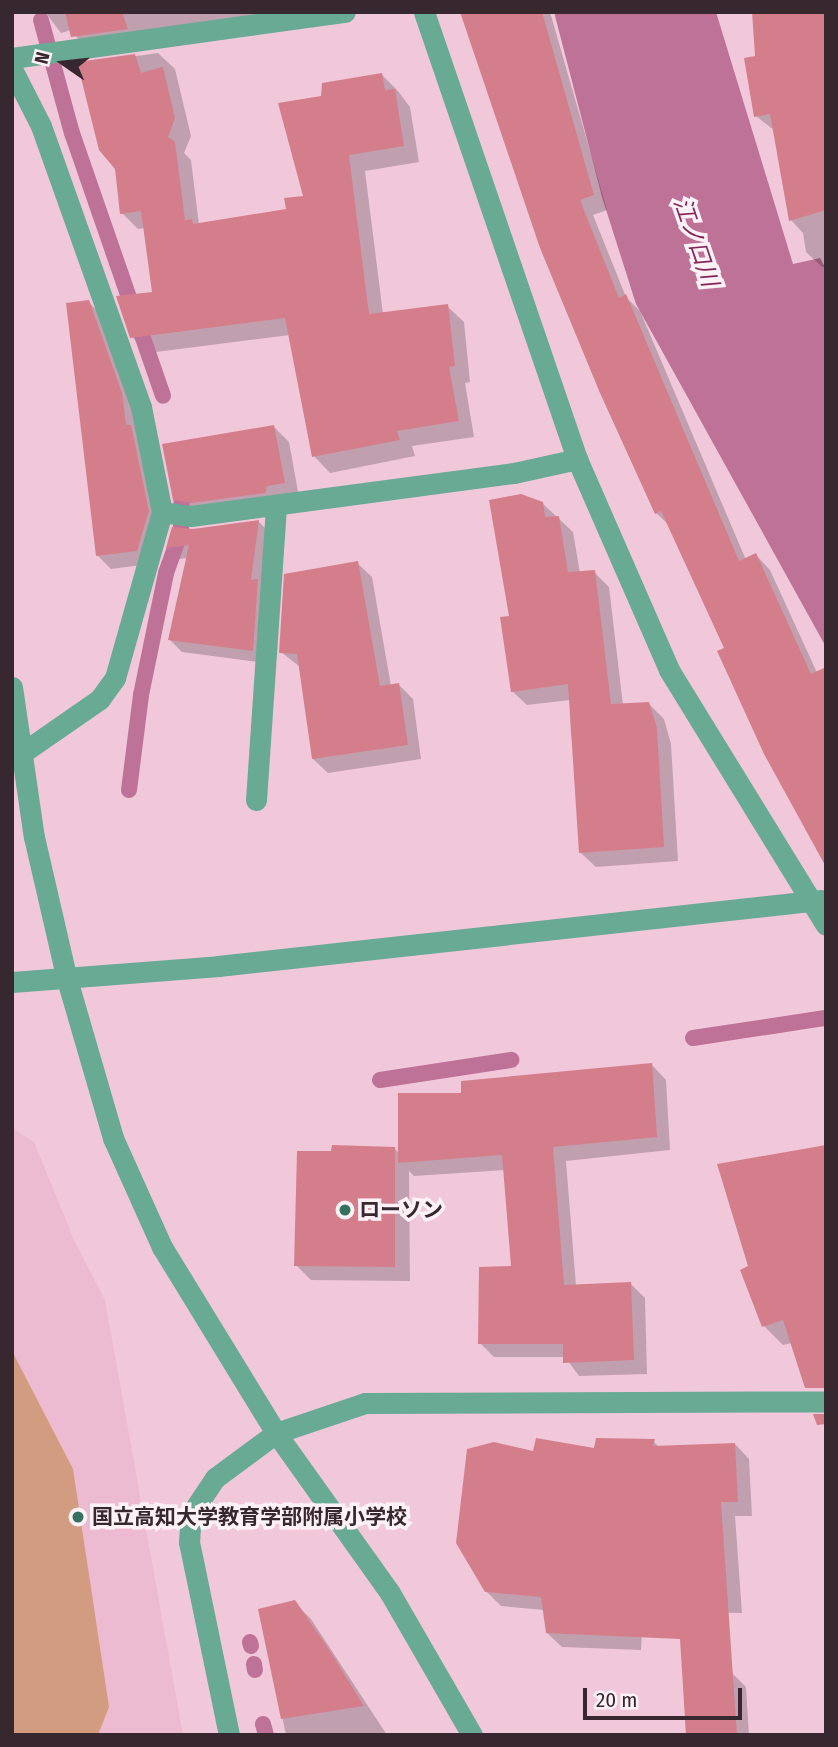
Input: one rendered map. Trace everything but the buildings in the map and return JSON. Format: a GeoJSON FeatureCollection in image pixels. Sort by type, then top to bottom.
{"type":"FeatureCollection","features":[{"type":"Feature","properties":{"kind":"street"},"geometry":{"type":"LineString","coordinates":[[22,753],[100,699],[115,678],[162,512],[141,407],[41,126],[15,61],[345,12]]}},
{"type":"Feature","properties":{"kind":"street"},"geometry":{"type":"LineString","coordinates":[[424,12],[577,459],[669,670],[819,901],[826,925]]}},
{"type":"Feature","properties":{"kind":"street"},"geometry":{"type":"LineString","coordinates":[[162,512],[191,516],[514,473],[577,459]]}},
{"type":"Feature","properties":{"kind":"street"},"geometry":{"type":"LineString","coordinates":[[256,800],[276,505]]}},
{"type":"Feature","properties":{"kind":"street"},"geometry":{"type":"LineString","coordinates":[[12,687],[34,837],[66,976],[113,1138],[162,1247],[276,1433],[390,1593],[472,1735]]}},
{"type":"Feature","properties":{"kind":"street"},"geometry":{"type":"LineString","coordinates":[[12,982],[218,966],[819,901]]}},
{"type":"Feature","properties":{"kind":"street"},"geometry":{"type":"LineString","coordinates":[[229,1735],[189,1542],[191,1514],[215,1478],[276,1433],[365,1403],[826,1401]]}},
{"type":"Feature","properties":{"kind":"shaded area","name":"国立高知大学教育学部附属小学校"},"geometry":{"type":"Polygon","coordinates":[[[12,1128],[34,1142],[74,1240],[105,1300],[183,1735],[12,1735],[12,1128]]]}},
{"type":"Feature","properties":{"kind":"shaded area"},"geometry":{"type":"Polygon","coordinates":[[[12,1351],[73,1469],[109,1707],[98,1735],[12,1735],[12,1351]]]}},
{"type":"Feature","properties":{"kind":"water","name":"江ノ口川"},"geometry":{"type":"Polygon","coordinates":[[[554,12],[716,12],[793,264],[820,258],[826,269],[826,647],[636,304],[602,197],[554,12]]]}},
{"type":"Feature","properties":{"kind":"waterway"},"geometry":{"type":"LineString","coordinates":[[41,20],[72,133],[163,396]]}},
{"type":"Feature","properties":{"kind":"waterway"},"geometry":{"type":"LineString","coordinates":[[129,790],[141,695],[166,573],[181,531],[182,480]]}},
{"type":"Feature","properties":{"kind":"waterway"},"geometry":{"type":"LineString","coordinates":[[693,1038],[826,1018]]}},
{"type":"Feature","properties":{"kind":"waterway"},"geometry":{"type":"LineString","coordinates":[[380,1080],[511,1060]]}},
{"type":"Feature","properties":{"kind":"waterway"},"geometry":{"type":"LineString","coordinates":[[250,1642],[251,1646]]}},
{"type":"Feature","properties":{"kind":"waterway"},"geometry":{"type":"LineString","coordinates":[[254,1664],[255,1670]]}},
{"type":"Feature","properties":{"kind":"waterway"},"geometry":{"type":"LineString","coordinates":[[263,1724],[266,1735]]}},
{"type":"Feature","properties":{"kind":"place","name":"ローソン"},"geometry":{"type":"Point","coordinates":[345,1210]}},
{"type":"Feature","properties":{"kind":"place","name":"国立高知大学教育学部附属小学校"},"geometry":{"type":"Point","coordinates":[78,1517]}}]}
